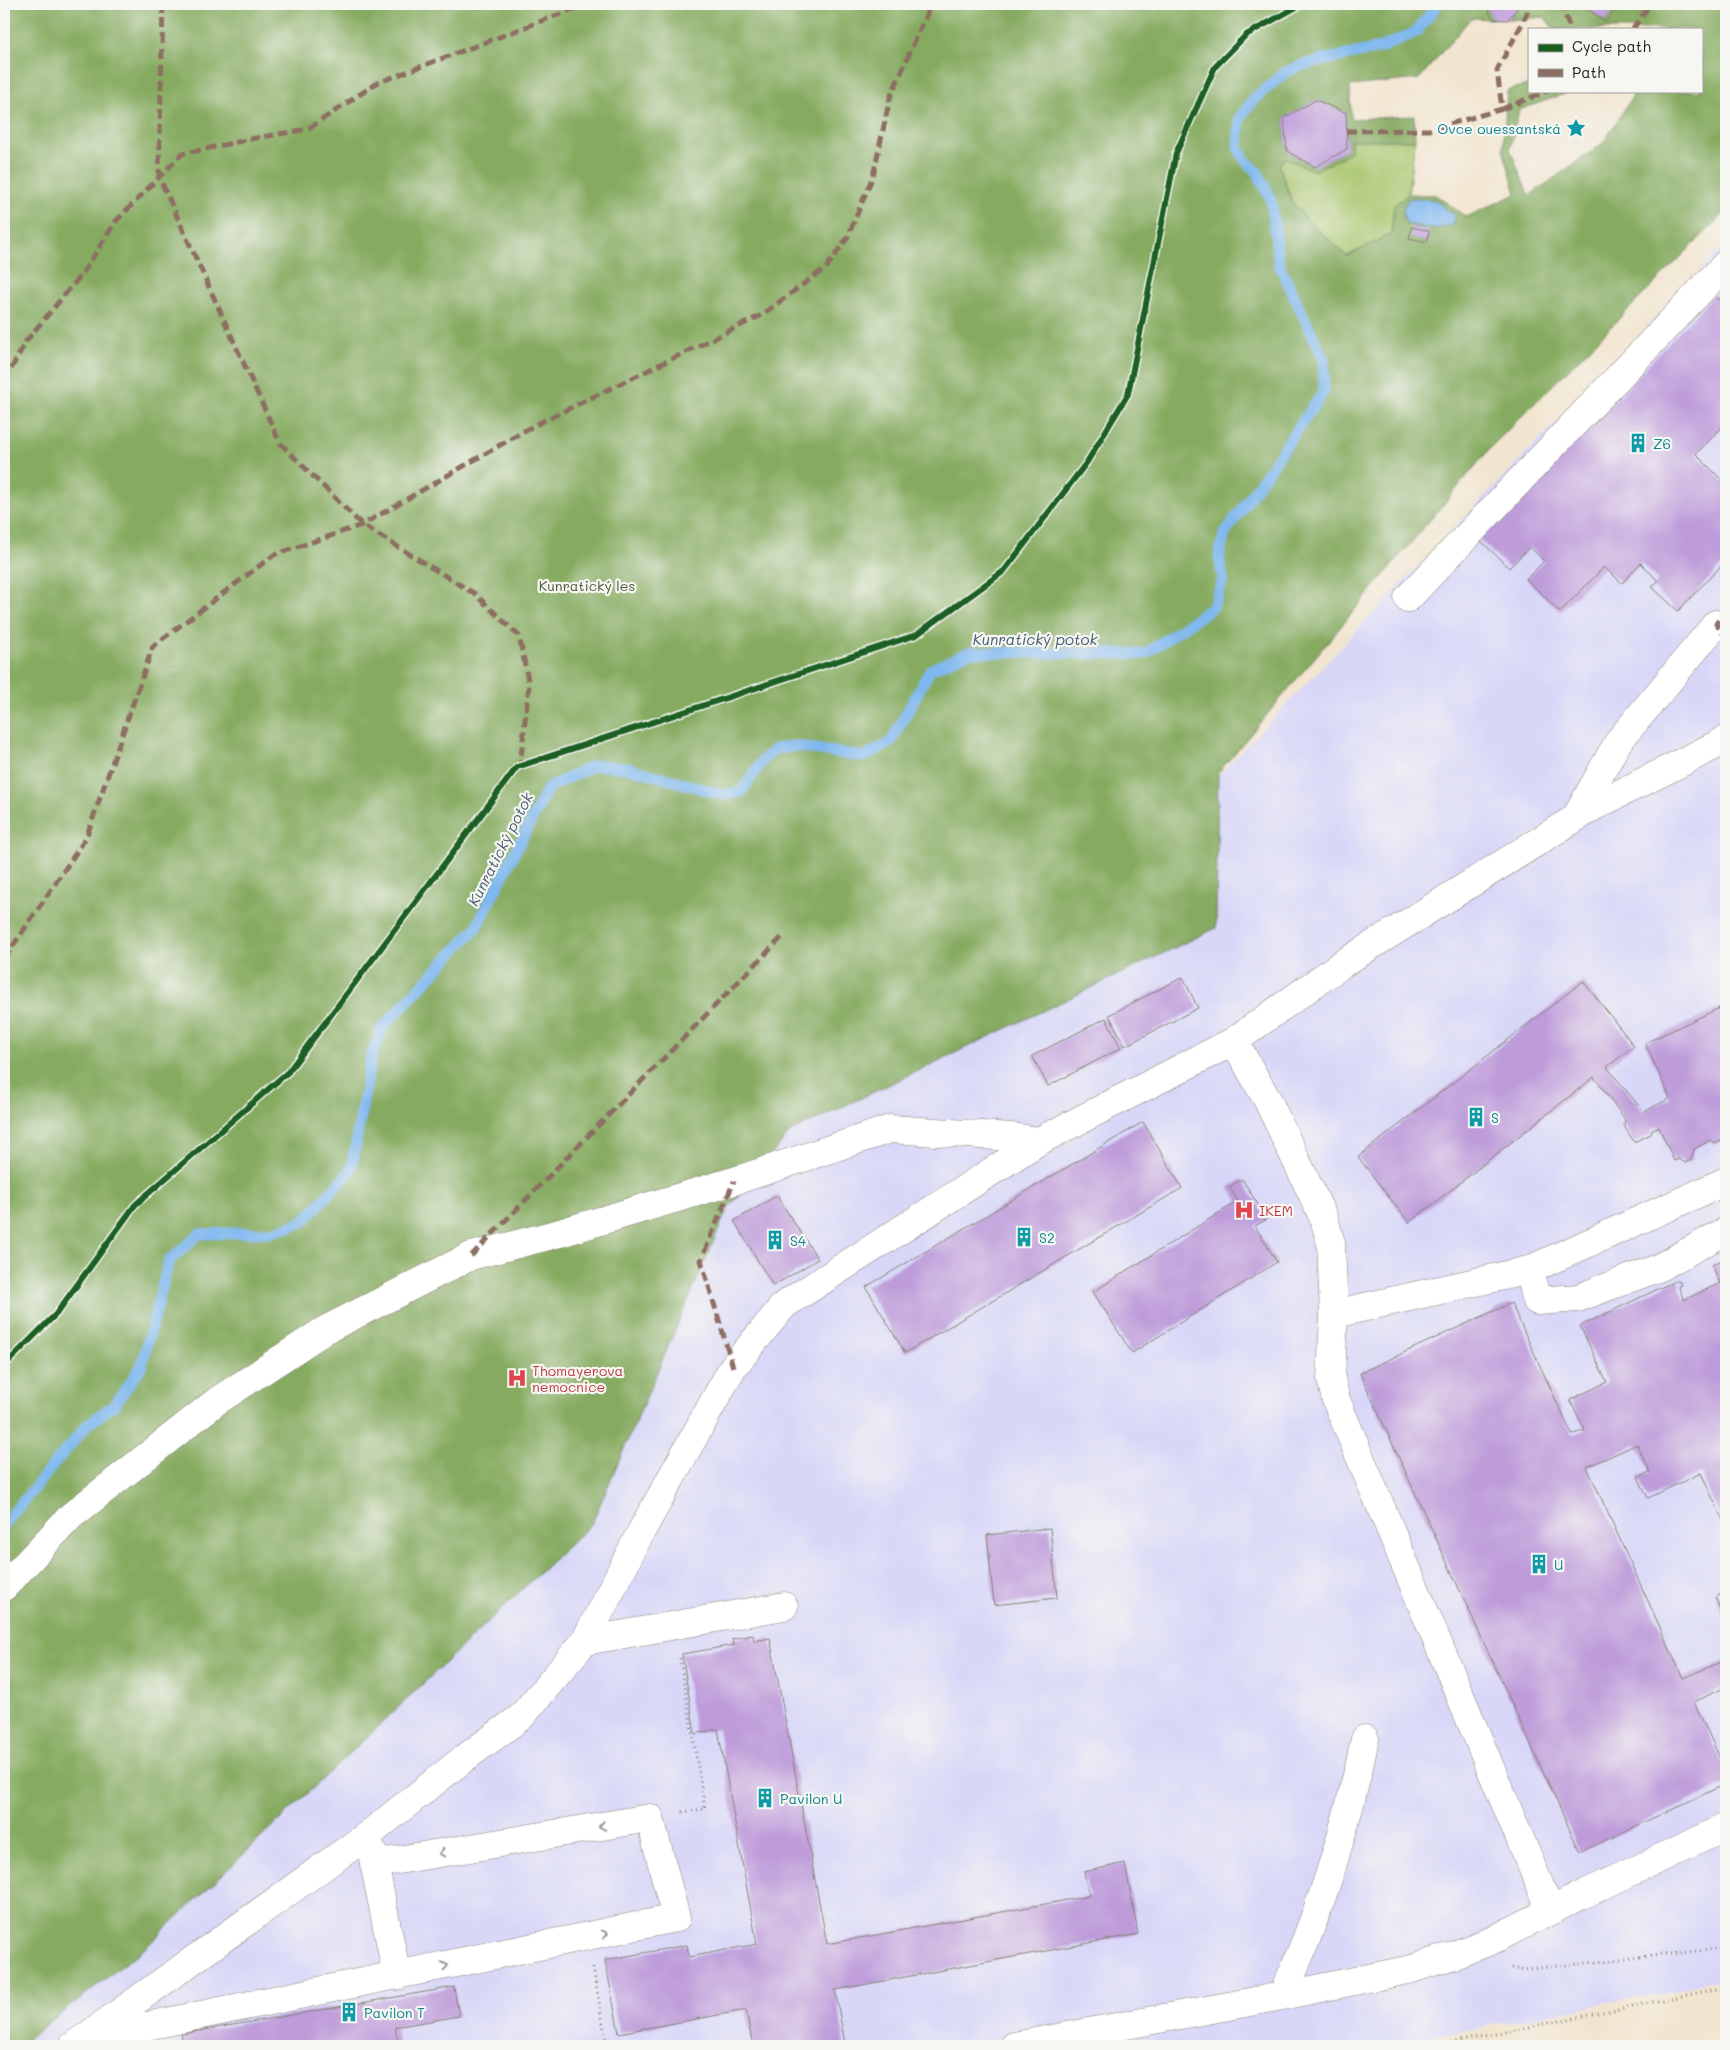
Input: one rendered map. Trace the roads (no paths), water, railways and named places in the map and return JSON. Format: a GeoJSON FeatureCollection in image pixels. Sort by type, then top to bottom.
{"type":"FeatureCollection","features":[{"type":"Feature","properties":{"kind":"lane"},"geometry":{"type":"LineString","coordinates":[[1408,598],[1726,264]]}},
{"type":"Feature","properties":{"kind":"lane"},"geometry":{"type":"LineString","coordinates":[[1575,818],[1618,742],[1716,624]]}},
{"type":"Feature","properties":{"kind":"lane"},"geometry":{"type":"LineString","coordinates":[[78,2042],[369,1834],[521,1716],[585,1641],[642,1530],[733,1366],[784,1305],[1039,1141],[1234,1041],[1342,964],[1595,806],[1726,740]]}},
{"type":"Feature","properties":{"kind":"lane"},"geometry":{"type":"LineString","coordinates":[[1234,1041],[1268,1100],[1324,1219],[1331,1243],[1334,1314],[1331,1379],[1336,1400],[1550,1910]]}},
{"type":"Feature","properties":{"kind":"lane"},"geometry":{"type":"LineString","coordinates":[[4,1587],[71,1516],[217,1401],[325,1330],[471,1256],[560,1233],[734,1181],[890,1129],[1012,1137],[1039,1141]]}},
{"type":"Feature","properties":{"kind":"lane"},"geometry":{"type":"LineString","coordinates":[[1334,1314],[1529,1270],[1726,1181]]}},
{"type":"Feature","properties":{"kind":"lane"},"geometry":{"type":"LineString","coordinates":[[1529,1270],[1537,1301],[1578,1298],[1658,1268],[1726,1231]]}},
{"type":"Feature","properties":{"kind":"lane"},"geometry":{"type":"LineString","coordinates":[[585,1641],[784,1606]]}},
{"type":"Feature","properties":{"kind":"lane"},"geometry":{"type":"LineString","coordinates":[[1282,1996],[1293,1973],[1329,1873],[1357,1775],[1365,1739]]}},
{"type":"Feature","properties":{"kind":"lane"},"geometry":{"type":"LineString","coordinates":[[78,2042],[588,1938],[676,1918],[650,1818],[374,1864]]}},
{"type":"Feature","properties":{"kind":"lane"},"geometry":{"type":"LineString","coordinates":[[1014,2046],[1282,1996],[1412,1969],[1493,1940],[1550,1910],[1726,1827]]}},
{"type":"Feature","properties":{"kind":"lane"},"geometry":{"type":"LineString","coordinates":[[369,1834],[398,1976]]}},
{"type":"Feature","properties":{"kind":"water"},"geometry":{"type":"Polygon","coordinates":[[[1410,198],[1435,200],[1454,215],[1454,225],[1432,229],[1407,224],[1403,210],[1410,198]]]}},
{"type":"Feature","properties":{"kind":"waterway","name":"Kunratický potok"},"geometry":{"type":"LineString","coordinates":[[4,1524],[87,1425],[115,1404],[141,1367],[169,1261],[199,1234],[272,1232],[303,1222],[351,1170],[371,1057],[383,1027],[476,928],[548,788],[595,765],[629,768],[723,795],[741,792],[764,759],[775,749],[796,746],[864,757],[891,742],[930,670],[969,652],[1145,654],[1213,607],[1223,579],[1219,556],[1225,533],[1324,391],[1324,359],[1279,265],[1271,200],[1258,173],[1245,160],[1238,147],[1240,117],[1255,98],[1287,71],[1310,63],[1380,48],[1416,32],[1438,4]]}},
{"type":"Feature","properties":{"kind":"place","name":"Ovce ouessantská"},"geometry":{"type":"Point","coordinates":[1576,128]}},
{"type":"Feature","properties":{"kind":"place","name":"Z6"},"geometry":{"type":"Point","coordinates":[1638,443]}},
{"type":"Feature","properties":{"kind":"place","name":"S"},"geometry":{"type":"Point","coordinates":[1476,1117]}},
{"type":"Feature","properties":{"kind":"place","name":"IKEM"},"geometry":{"type":"Point","coordinates":[1244,1210]}},
{"type":"Feature","properties":{"kind":"place","name":"S2"},"geometry":{"type":"Point","coordinates":[1024,1237]}},
{"type":"Feature","properties":{"kind":"place","name":"S4"},"geometry":{"type":"Point","coordinates":[775,1240]}},
{"type":"Feature","properties":{"kind":"place","name":"Thomayerova nemocnice"},"geometry":{"type":"Point","coordinates":[517,1378]}},
{"type":"Feature","properties":{"kind":"place","name":"U"},"geometry":{"type":"Point","coordinates":[1539,1564]}},
{"type":"Feature","properties":{"kind":"place","name":"Pavilon U"},"geometry":{"type":"Point","coordinates":[765,1798]}},
{"type":"Feature","properties":{"kind":"place","name":"Pavilon T"},"geometry":{"type":"Point","coordinates":[349,2012]}},
{"type":"Feature","properties":{"kind":"park label","name":"Kunratický les"},"geometry":{"type":"Point","coordinates":[587,585]}}]}
